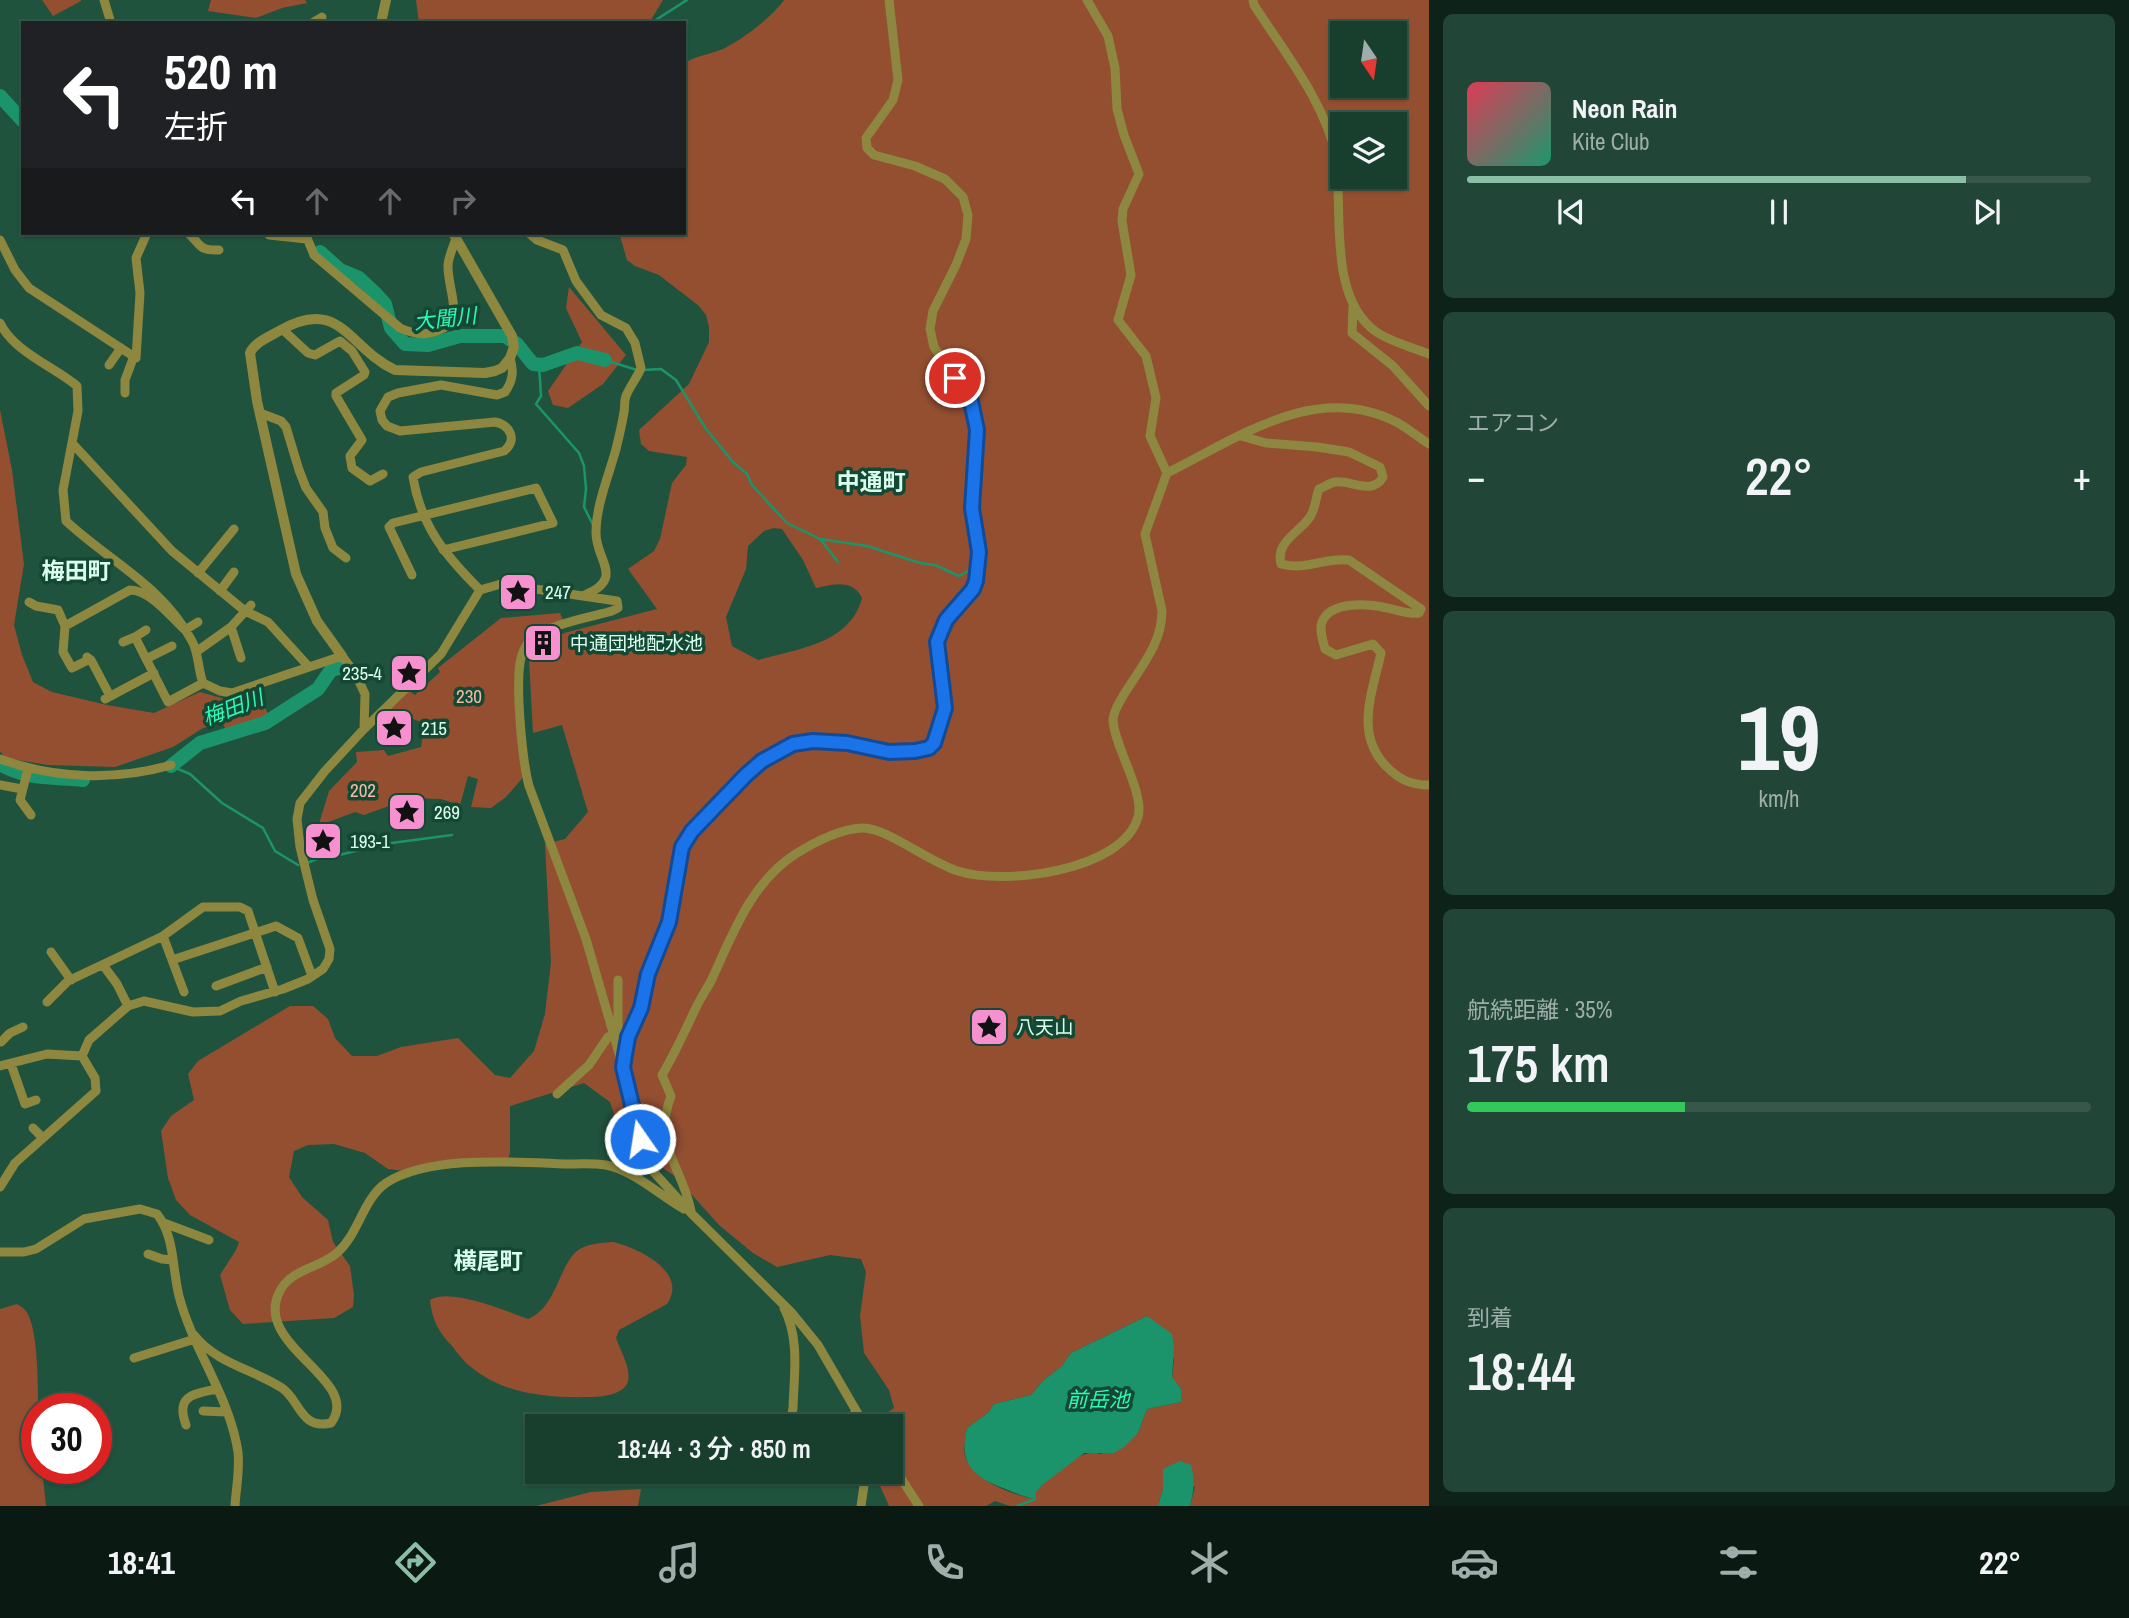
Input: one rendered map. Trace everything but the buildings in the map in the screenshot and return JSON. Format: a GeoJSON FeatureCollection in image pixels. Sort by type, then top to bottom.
{"type":"FeatureCollection","features":[{"type":"Feature","properties":{"kind":"street"},"geometry":{"type":"LineString","coordinates":[[104,0],[110,21]]}},
{"type":"Feature","properties":{"kind":"street"},"geometry":{"type":"LineString","coordinates":[[381,21],[386,0]]}},
{"type":"Feature","properties":{"kind":"street"},"geometry":{"type":"LineString","coordinates":[[623,1067],[628,1037],[641,1008],[648,974],[669,922],[682,847],[701,822],[754,768],[793,744],[813,741],[847,743],[889,752],[915,751],[929,748],[934,743],[942,722],[945,698],[937,656],[940,631],[946,620],[967,598],[976,581],[979,545],[972,498],[977,430],[971,401],[934,347],[930,329],[933,311],[966,239],[968,215],[962,197],[945,179],[915,166],[874,155],[867,148],[866,138],[892,100],[898,80],[888,0]]}},
{"type":"Feature","properties":{"kind":"street"},"geometry":{"type":"LineString","coordinates":[[1087,0],[1108,36],[1115,68],[1117,109],[1139,174],[1123,209],[1122,221],[1131,275],[1118,320],[1146,356],[1156,398],[1150,436],[1167,473]]}},
{"type":"Feature","properties":{"kind":"street"},"geometry":{"type":"LineString","coordinates":[[1253,0],[1314,99],[1337,160],[1341,253],[1353,305],[1352,333],[1393,366],[1429,406]]}},
{"type":"Feature","properties":{"kind":"street"},"geometry":{"type":"LineString","coordinates":[[315,21],[322,17]]}},
{"type":"Feature","properties":{"kind":"street"},"geometry":{"type":"LineString","coordinates":[[125,393],[125,380],[134,356],[136,358],[140,293],[136,258],[146,235]]}},
{"type":"Feature","properties":{"kind":"street"},"geometry":{"type":"LineString","coordinates":[[190,235],[198,246],[206,250],[219,250]]}},
{"type":"Feature","properties":{"kind":"street"},"geometry":{"type":"LineString","coordinates":[[269,235],[306,236],[314,255],[400,328],[415,335],[436,333],[451,324],[454,314],[453,295],[447,265],[454,236]]}},
{"type":"Feature","properties":{"kind":"street"},"geometry":{"type":"LineString","coordinates":[[531,235],[563,250],[576,281],[601,315],[626,328],[635,343],[641,368],[625,398],[596,531],[607,566],[605,581],[598,590],[584,596]]}},
{"type":"Feature","properties":{"kind":"street"},"geometry":{"type":"LineString","coordinates":[[454,236],[513,342],[510,358],[512,378],[505,392],[498,395],[442,385],[398,393],[388,397],[382,405],[382,420],[387,426],[400,431],[495,422],[503,424],[511,433],[509,447],[504,451],[421,472],[413,477],[422,515],[443,551],[480,590]]}},
{"type":"Feature","properties":{"kind":"street"},"geometry":{"type":"LineString","coordinates":[[0,240],[15,270],[29,288],[134,356]]}},
{"type":"Feature","properties":{"kind":"street"},"geometry":{"type":"LineString","coordinates":[[1353,305],[1361,318],[1376,332],[1429,354]]}},
{"type":"Feature","properties":{"kind":"street"},"geometry":{"type":"LineString","coordinates":[[371,714],[355,673],[317,621],[296,573],[260,413],[250,353],[253,346],[282,329],[311,317],[326,318],[395,370],[485,373],[502,368],[510,358]]}},
{"type":"Feature","properties":{"kind":"street"},"geometry":{"type":"LineString","coordinates":[[0,323],[5,333],[23,348],[77,386],[78,411],[63,489],[66,521],[158,594],[194,644],[204,684]]}},
{"type":"Feature","properties":{"kind":"street"},"geometry":{"type":"LineString","coordinates":[[282,329],[308,353],[315,355],[340,341],[352,352],[365,372],[364,375],[336,393],[362,440],[350,456],[352,468],[370,481],[383,474]]}},
{"type":"Feature","properties":{"kind":"street"},"geometry":{"type":"LineString","coordinates":[[109,365],[121,348]]}},
{"type":"Feature","properties":{"kind":"street"},"geometry":{"type":"LineString","coordinates":[[691,1213],[667,1147],[663,1123],[671,1096],[662,1075],[679,1046],[741,916],[773,872],[793,856],[831,836],[862,828],[876,830],[939,865],[978,875],[1045,873],[1081,865],[1106,853],[1124,839],[1133,827],[1139,810],[1113,719],[1117,707],[1158,639],[1163,621],[1145,534],[1167,473],[1274,419],[1325,408],[1343,407],[1398,424],[1429,444]]}},
{"type":"Feature","properties":{"kind":"street"},"geometry":{"type":"LineString","coordinates":[[260,413],[281,421],[286,427],[306,488],[323,512],[325,528],[333,548],[346,558]]}},
{"type":"Feature","properties":{"kind":"street"},"geometry":{"type":"LineString","coordinates":[[1241,436],[1266,443],[1340,450],[1367,459],[1380,467],[1383,477],[1380,484],[1368,488],[1333,482],[1319,489],[1311,516],[1283,545],[1279,559],[1281,564],[1301,567],[1340,559],[1349,560],[1421,609],[1419,614],[1414,614],[1371,605],[1352,605],[1336,609],[1327,615],[1321,632],[1325,649],[1336,654],[1373,644],[1378,647],[1381,653],[1368,704],[1368,729],[1373,750],[1379,760],[1408,783],[1429,785]]}},
{"type":"Feature","properties":{"kind":"street"},"geometry":{"type":"LineString","coordinates":[[72,443],[172,551],[220,591],[268,622],[309,667]]}},
{"type":"Feature","properties":{"kind":"street"},"geometry":{"type":"LineString","coordinates":[[412,575],[389,527],[393,523],[536,488],[552,523],[443,551]]}},
{"type":"Feature","properties":{"kind":"street"},"geometry":{"type":"LineString","coordinates":[[198,573],[234,528]]}},
{"type":"Feature","properties":{"kind":"street"},"geometry":{"type":"LineString","coordinates":[[220,591],[234,572]]}},
{"type":"Feature","properties":{"kind":"street"},"geometry":{"type":"LineString","coordinates":[[82,1056],[89,1040],[128,1006],[144,1001],[192,1012],[220,1011],[241,1001],[275,992],[323,969],[329,960],[330,949],[313,901],[300,847],[298,802],[348,749],[359,727],[371,714],[384,711],[399,691],[441,654],[480,590],[501,584],[612,599],[620,604],[618,608],[542,633],[529,641],[523,650],[520,663],[521,706],[525,769],[529,786],[582,926],[623,1067],[645,1159],[691,1213],[778,1298],[818,1345],[849,1394],[857,1414]]}},
{"type":"Feature","properties":{"kind":"street"},"geometry":{"type":"LineString","coordinates":[[65,626],[130,590],[137,590],[154,601],[186,630]]}},
{"type":"Feature","properties":{"kind":"street"},"geometry":{"type":"LineString","coordinates":[[29,602],[58,610],[65,626],[63,652],[72,668],[87,658],[91,660],[108,697],[153,673]]}},
{"type":"Feature","properties":{"kind":"street"},"geometry":{"type":"LineString","coordinates":[[196,652],[231,627],[248,608]]}},
{"type":"Feature","properties":{"kind":"street"},"geometry":{"type":"LineString","coordinates":[[186,630],[198,622]]}},
{"type":"Feature","properties":{"kind":"street"},"geometry":{"type":"LineString","coordinates":[[231,627],[241,658]]}},
{"type":"Feature","properties":{"kind":"street"},"geometry":{"type":"LineString","coordinates":[[123,642],[146,631]]}},
{"type":"Feature","properties":{"kind":"street"},"geometry":{"type":"LineString","coordinates":[[135,636],[168,702],[204,684]]}},
{"type":"Feature","properties":{"kind":"street"},"geometry":{"type":"LineString","coordinates":[[146,659],[169,650]]}},
{"type":"Feature","properties":{"kind":"street"},"geometry":{"type":"LineString","coordinates":[[204,684],[232,693],[342,656]]}},
{"type":"Feature","properties":{"kind":"street"},"geometry":{"type":"LineString","coordinates":[[359,727],[371,714]]}},
{"type":"Feature","properties":{"kind":"street"},"geometry":{"type":"LineString","coordinates":[[0,759],[28,769],[108,776],[125,776],[170,765]]}},
{"type":"Feature","properties":{"kind":"street"},"geometry":{"type":"LineString","coordinates":[[28,769],[20,800],[31,815]]}},
{"type":"Feature","properties":{"kind":"street"},"geometry":{"type":"LineString","coordinates":[[0,785],[23,789]]}},
{"type":"Feature","properties":{"kind":"street"},"geometry":{"type":"LineString","coordinates":[[47,1002],[71,980],[163,936],[203,907],[240,906],[248,911],[275,992]]}},
{"type":"Feature","properties":{"kind":"street"},"geometry":{"type":"LineString","coordinates":[[172,960],[275,926],[298,938],[312,976]]}},
{"type":"Feature","properties":{"kind":"street"},"geometry":{"type":"LineString","coordinates":[[163,936],[184,992]]}},
{"type":"Feature","properties":{"kind":"street"},"geometry":{"type":"LineString","coordinates":[[51,952],[71,980]]}},
{"type":"Feature","properties":{"kind":"street"},"geometry":{"type":"LineString","coordinates":[[103,965],[128,1006]]}},
{"type":"Feature","properties":{"kind":"street"},"geometry":{"type":"LineString","coordinates":[[216,986],[267,967]]}},
{"type":"Feature","properties":{"kind":"street"},"geometry":{"type":"LineString","coordinates":[[557,1094],[589,1065],[608,1037],[618,1030],[618,980]]}},
{"type":"Feature","properties":{"kind":"street"},"geometry":{"type":"LineString","coordinates":[[0,1042],[10,1032],[23,1027]]}},
{"type":"Feature","properties":{"kind":"street"},"geometry":{"type":"LineString","coordinates":[[0,1066],[47,1054],[82,1056]]}},
{"type":"Feature","properties":{"kind":"street"},"geometry":{"type":"LineString","coordinates":[[0,1186],[15,1163],[96,1091],[95,1078],[82,1056]]}},
{"type":"Feature","properties":{"kind":"street"},"geometry":{"type":"LineString","coordinates":[[11,1064],[21,1105],[36,1100]]}},
{"type":"Feature","properties":{"kind":"street"},"geometry":{"type":"LineString","coordinates":[[33,1128],[43,1138]]}},
{"type":"Feature","properties":{"kind":"street"},"geometry":{"type":"LineString","coordinates":[[194,1337],[201,1345],[239,1368],[284,1389],[300,1413],[313,1422],[321,1425],[331,1423],[338,1414],[339,1405],[335,1393],[285,1337],[275,1307],[281,1290],[290,1278],[328,1259],[346,1244],[371,1200],[387,1183],[404,1175],[440,1166],[483,1162],[606,1165],[626,1172],[691,1213]]}},
{"type":"Feature","properties":{"kind":"street"},"geometry":{"type":"LineString","coordinates":[[0,1252],[36,1249],[84,1219],[126,1211],[149,1210],[157,1214],[169,1234],[180,1296],[194,1337],[228,1412],[238,1455],[235,1506]]}},
{"type":"Feature","properties":{"kind":"street"},"geometry":{"type":"LineString","coordinates":[[164,1223],[209,1240]]}},
{"type":"Feature","properties":{"kind":"street"},"geometry":{"type":"LineString","coordinates":[[148,1254],[162,1259],[173,1259]]}},
{"type":"Feature","properties":{"kind":"street"},"geometry":{"type":"LineString","coordinates":[[778,1298],[789,1319],[796,1353],[792,1414]]}},
{"type":"Feature","properties":{"kind":"street"},"geometry":{"type":"LineString","coordinates":[[134,1358],[194,1337]]}},
{"type":"Feature","properties":{"kind":"street"},"geometry":{"type":"LineString","coordinates":[[186,1425],[183,1409],[189,1395],[217,1389]]}},
{"type":"Feature","properties":{"kind":"street"},"geometry":{"type":"LineString","coordinates":[[203,1411],[228,1412]]}},
{"type":"Feature","properties":{"kind":"street"},"geometry":{"type":"LineString","coordinates":[[903,1481],[919,1506]]}},
{"type":"Feature","properties":{"kind":"street"},"geometry":{"type":"LineString","coordinates":[[860,1506],[864,1484]]}},
{"type":"Feature","properties":{"kind":"green space"},"geometry":{"type":"Polygon","coordinates":[[[42,0],[81,0],[81,1],[53,16],[42,0]]]}},
{"type":"Feature","properties":{"kind":"green space"},"geometry":{"type":"Polygon","coordinates":[[[211,0],[305,0],[307,3],[282,8],[256,18],[208,11],[211,0]]]}},
{"type":"Feature","properties":{"kind":"green space"},"geometry":{"type":"Polygon","coordinates":[[[416,0],[663,0],[650,21],[419,21],[416,0]]]}},
{"type":"Feature","properties":{"kind":"green space"},"geometry":{"type":"Polygon","coordinates":[[[784,0],[1429,0],[1429,1506],[1190,1506],[1195,1487],[1163,1469],[1163,1489],[1158,1506],[1010,1506],[995,1501],[986,1506],[889,1506],[879,1484],[903,1484],[903,1414],[886,1414],[894,1408],[889,1390],[864,1353],[860,1316],[866,1272],[861,1259],[830,1255],[777,1267],[753,1253],[719,1225],[676,1177],[660,1166],[630,1162],[610,1102],[584,1083],[510,1106],[510,1153],[507,1162],[405,1171],[388,1169],[365,1153],[334,1144],[308,1145],[294,1151],[289,1177],[302,1197],[328,1220],[333,1242],[350,1266],[353,1307],[334,1318],[243,1324],[230,1310],[220,1275],[239,1242],[190,1215],[176,1200],[168,1178],[161,1131],[171,1116],[194,1100],[188,1074],[198,1061],[290,1006],[313,1006],[328,1019],[335,1038],[352,1056],[377,1056],[401,1047],[458,1038],[495,1075],[510,1078],[534,1051],[545,1014],[551,962],[545,844],[565,839],[588,812],[562,725],[533,733],[529,659],[564,633],[657,609],[628,569],[654,551],[660,539],[672,483],[686,465],[687,457],[649,451],[641,444],[639,430],[689,384],[709,342],[706,315],[699,306],[659,275],[627,260],[620,235],[686,235],[686,63],[732,44],[757,27],[784,0]],[[782,529],[764,531],[748,546],[746,569],[726,617],[732,646],[758,660],[805,648],[834,635],[846,626],[856,613],[862,598],[848,585],[836,584],[816,588],[803,560],[782,529]],[[1147,1316],[1071,1353],[1062,1366],[1031,1395],[994,1404],[988,1413],[967,1428],[964,1446],[969,1465],[994,1485],[1035,1499],[1035,1492],[1069,1462],[1085,1454],[1101,1454],[1138,1433],[1147,1409],[1181,1402],[1181,1389],[1172,1378],[1174,1359],[1147,1316]]]}},
{"type":"Feature","properties":{"kind":"green space"},"geometry":{"type":"Polygon","coordinates":[[[569,287],[626,355],[603,384],[568,408],[553,405],[548,391],[582,342],[566,308],[569,287]]]}},
{"type":"Feature","properties":{"kind":"green space"},"geometry":{"type":"Polygon","coordinates":[[[0,410],[12,470],[24,564],[14,625],[33,682],[52,692],[154,713],[200,692],[232,701],[252,696],[263,700],[268,715],[226,730],[223,724],[203,728],[173,747],[115,767],[48,765],[5,758],[0,751],[0,410]]]}},
{"type":"Feature","properties":{"kind":"green space"},"geometry":{"type":"Polygon","coordinates":[[[560,613],[565,625],[529,641],[520,663],[526,774],[506,797],[491,808],[471,807],[478,779],[468,776],[460,805],[441,799],[411,798],[364,815],[355,812],[323,824],[315,836],[329,791],[357,762],[356,752],[384,750],[388,756],[421,747],[425,724],[397,712],[386,712],[408,690],[415,695],[440,672],[438,668],[501,618],[560,613]]]}},
{"type":"Feature","properties":{"kind":"green space"},"geometry":{"type":"Polygon","coordinates":[[[314,838],[309,846],[300,847],[300,844],[309,843],[314,838]]]}},
{"type":"Feature","properties":{"kind":"green space"},"geometry":{"type":"Polygon","coordinates":[[[613,1242],[658,1263],[671,1282],[672,1292],[667,1304],[619,1330],[616,1338],[628,1373],[627,1384],[620,1391],[603,1396],[573,1397],[541,1395],[511,1389],[468,1365],[437,1326],[430,1300],[451,1296],[493,1306],[528,1319],[546,1305],[573,1255],[588,1246],[613,1242]]]}},
{"type":"Feature","properties":{"kind":"green space"},"geometry":{"type":"Polygon","coordinates":[[[17,1304],[26,1311],[31,1323],[35,1341],[38,1393],[21,1393],[21,1484],[44,1484],[46,1506],[0,1506],[0,1309],[17,1304]]]}},
{"type":"Feature","properties":{"kind":"green space"},"geometry":{"type":"Polygon","coordinates":[[[641,1489],[638,1506],[536,1506],[591,1492],[641,1489]]]}},
{"type":"Feature","properties":{"kind":"water","name":"前岳池"},"geometry":{"type":"Polygon","coordinates":[[[1147,1316],[1172,1334],[1172,1377],[1181,1389],[1181,1402],[1147,1409],[1138,1433],[1124,1447],[1114,1453],[1084,1453],[1041,1486],[1035,1499],[992,1483],[975,1473],[966,1459],[967,1428],[988,1413],[994,1404],[1031,1395],[1062,1366],[1071,1353],[1147,1316]]]}},
{"type":"Feature","properties":{"kind":"water"},"geometry":{"type":"Polygon","coordinates":[[[1180,1461],[1191,1465],[1194,1485],[1190,1506],[1158,1506],[1163,1489],[1163,1469],[1180,1461]]]}},
{"type":"Feature","properties":{"kind":"waterway"},"geometry":{"type":"LineString","coordinates":[[654,21],[687,0]]}},
{"type":"Feature","properties":{"kind":"waterway","name":"大聞川"},"geometry":{"type":"LineString","coordinates":[[0,96],[21,119]]}},
{"type":"Feature","properties":{"kind":"waterway","name":"大聞川"},"geometry":{"type":"LineString","coordinates":[[320,252],[340,270],[359,278],[375,293],[385,304],[391,328],[405,344],[428,345],[460,336],[505,336],[517,344],[533,364],[543,365],[577,353],[605,360]]}},
{"type":"Feature","properties":{"kind":"waterway"},"geometry":{"type":"LineString","coordinates":[[605,360],[637,370]]}},
{"type":"Feature","properties":{"kind":"waterway"},"geometry":{"type":"LineString","coordinates":[[539,365],[541,396],[536,404],[579,453],[584,466],[584,507],[593,525]]}},
{"type":"Feature","properties":{"kind":"waterway"},"geometry":{"type":"LineString","coordinates":[[643,370],[661,369],[676,380],[706,429],[787,523],[820,539],[867,546],[920,563],[935,565],[959,576],[970,570]]}},
{"type":"Feature","properties":{"kind":"waterway"},"geometry":{"type":"LineString","coordinates":[[821,540],[838,562]]}},
{"type":"Feature","properties":{"kind":"waterway","name":"梅田川"},"geometry":{"type":"LineString","coordinates":[[171,766],[200,743],[265,723],[318,689],[331,670],[343,667]]}},
{"type":"Feature","properties":{"kind":"waterway","name":"梅田川"},"geometry":{"type":"LineString","coordinates":[[0,764],[30,775],[83,780]]}},
{"type":"Feature","properties":{"kind":"waterway"},"geometry":{"type":"LineString","coordinates":[[171,766],[190,774],[222,803],[263,828],[275,851],[298,865]]}},
{"type":"Feature","properties":{"kind":"waterway"},"geometry":{"type":"LineString","coordinates":[[307,863],[324,856],[331,857],[384,844],[452,835]]}},
{"type":"Feature","properties":{"kind":"waterway"},"geometry":{"type":"LineString","coordinates":[[1017,1506],[1035,1499]]}},
{"type":"Feature","properties":{"kind":"place","name":"247"},"geometry":{"type":"Point","coordinates":[518,592]}},
{"type":"Feature","properties":{"kind":"place","name":"中通団地配水池"},"geometry":{"type":"Point","coordinates":[543,643]}},
{"type":"Feature","properties":{"kind":"place","name":"235-4"},"geometry":{"type":"Point","coordinates":[409,673]}},
{"type":"Feature","properties":{"kind":"place","name":"215"},"geometry":{"type":"Point","coordinates":[394,728]}},
{"type":"Feature","properties":{"kind":"place","name":"269"},"geometry":{"type":"Point","coordinates":[407,812]}},
{"type":"Feature","properties":{"kind":"place","name":"193-1"},"geometry":{"type":"Point","coordinates":[323,841]}},
{"type":"Feature","properties":{"kind":"place","name":"八天山"},"geometry":{"type":"Point","coordinates":[989,1027]}},
{"type":"Feature","properties":{"kind":"district","name":"中通町"},"geometry":{"type":"Point","coordinates":[871,482]}},
{"type":"Feature","properties":{"kind":"district","name":"梅田町"},"geometry":{"type":"Point","coordinates":[76,571]}},
{"type":"Feature","properties":{"kind":"district","name":"横尾町"},"geometry":{"type":"Point","coordinates":[488,1261]}},
{"type":"Feature","properties":{"kind":"route"},"geometry":{"type":"LineString","coordinates":[[640,1139],[623,1067],[628,1037],[641,1008],[648,974],[669,922],[676,890],[678,859],[692,831],[762,761],[793,744],[813,741],[847,743],[889,752],[915,751],[929,748],[934,743],[945,708],[937,642],[946,620],[973,589],[979,552],[972,508],[977,430],[971,401],[955,378]]}},
{"type":"Feature","properties":{"kind":"park label","name":"230"},"geometry":{"type":"Point","coordinates":[469,696]}},
{"type":"Feature","properties":{"kind":"park label","name":"202"},"geometry":{"type":"Point","coordinates":[363,790]}}]}
